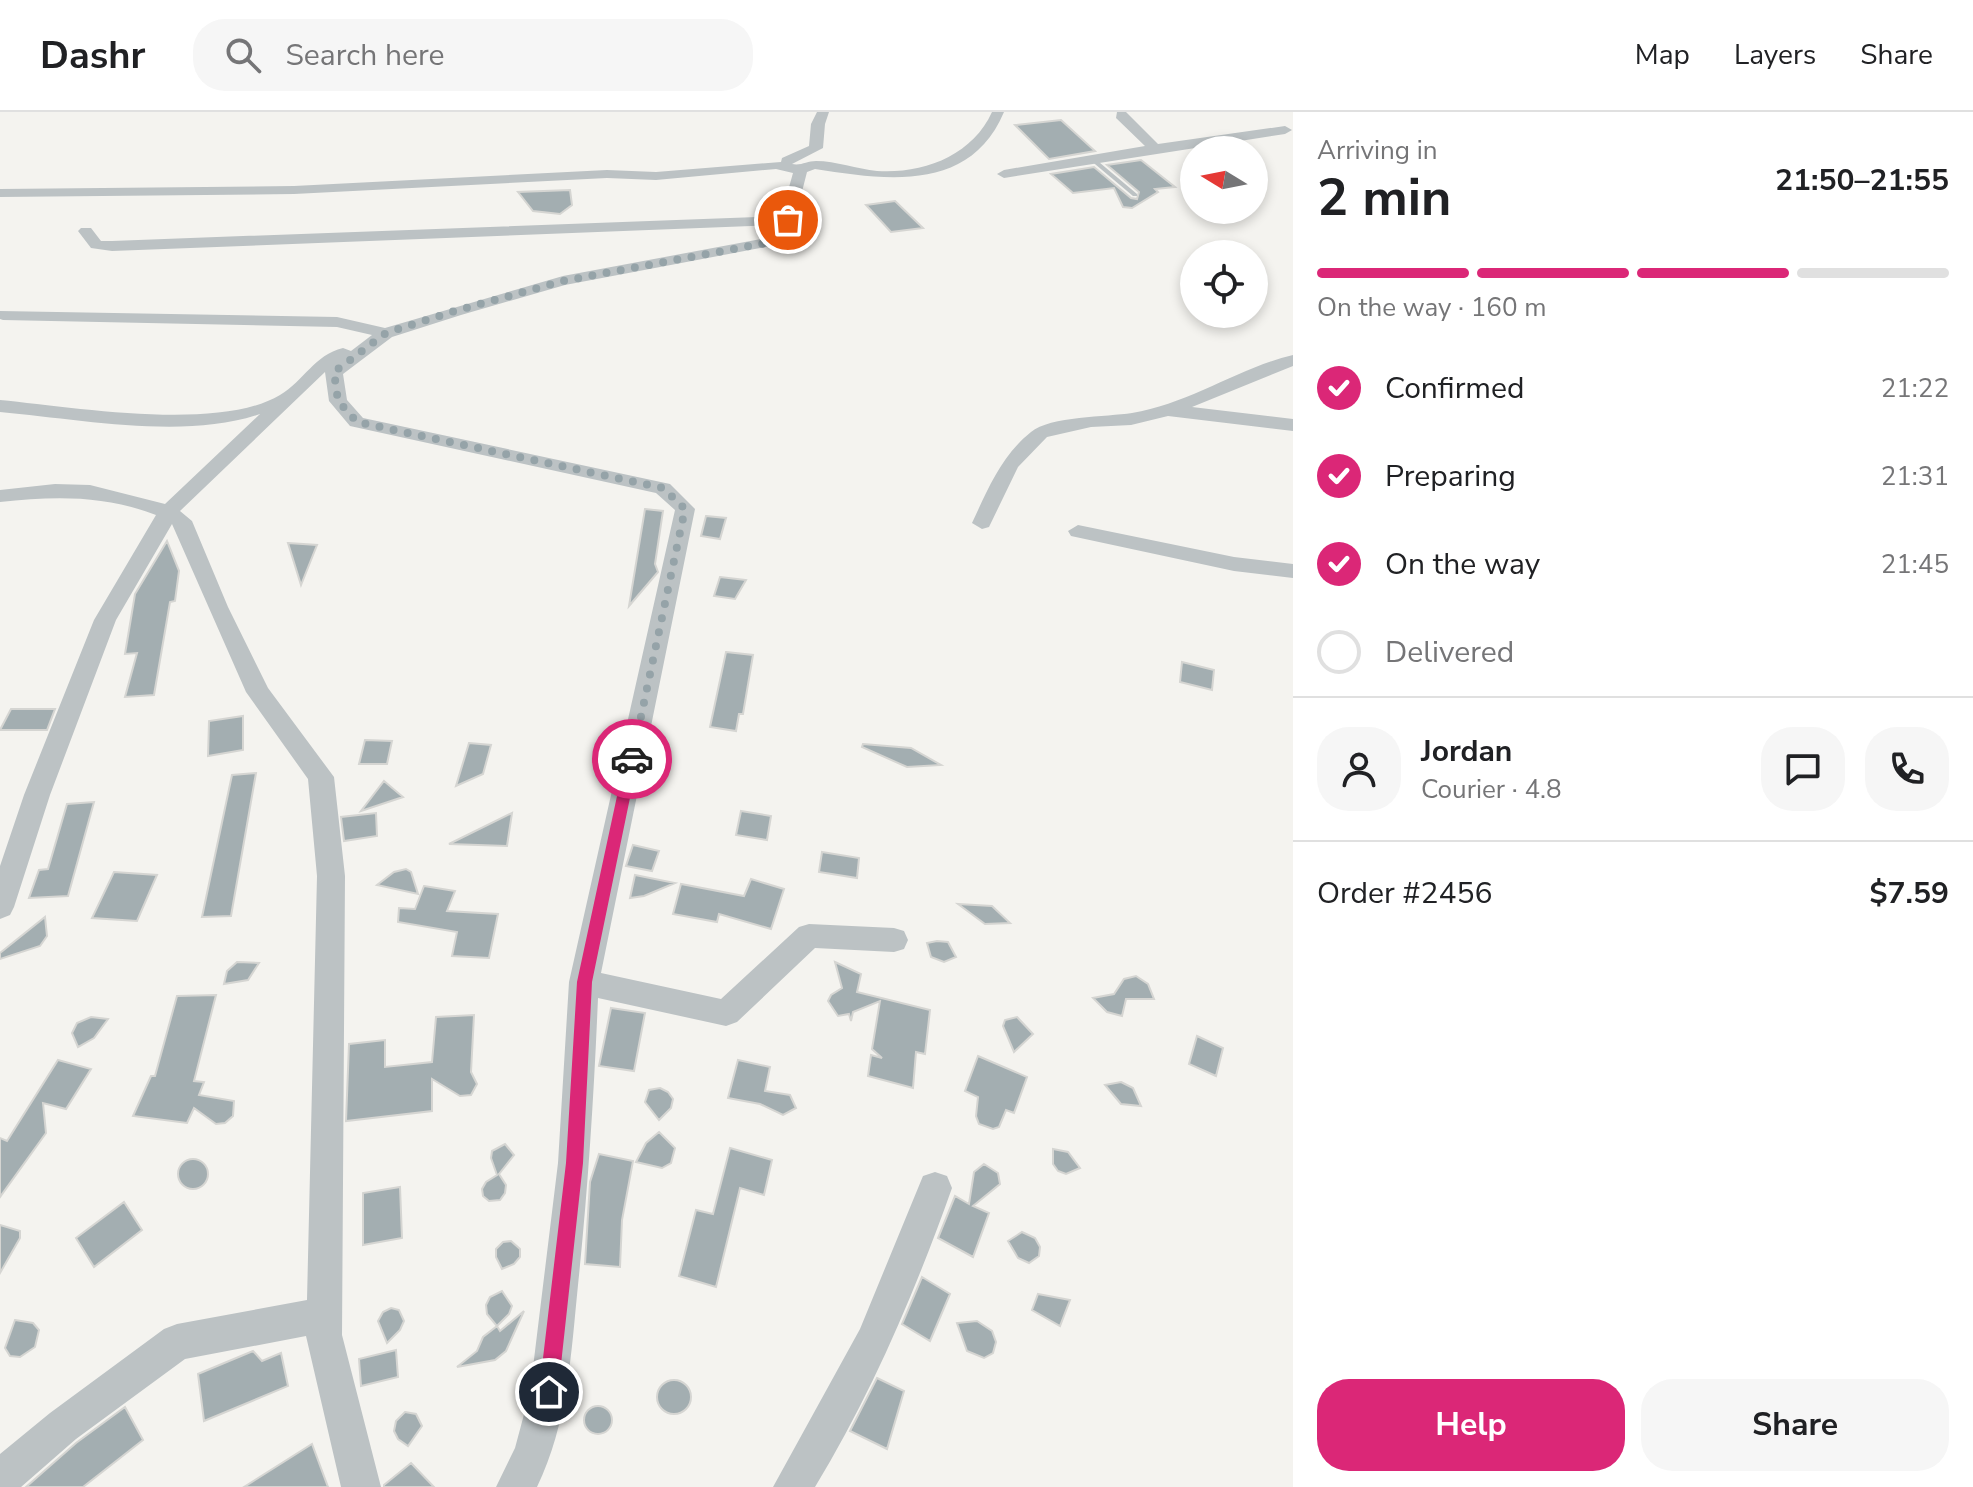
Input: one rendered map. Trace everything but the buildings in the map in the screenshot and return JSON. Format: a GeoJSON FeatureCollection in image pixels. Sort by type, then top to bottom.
{"type":"FeatureCollection","features":[{"type":"Feature","properties":{"kind":"street"},"geometry":{"type":"LineString","coordinates":[[776,165],[816,148],[818,124],[823,112]]}},
{"type":"Feature","properties":{"kind":"street"},"geometry":{"type":"LineString","coordinates":[[0,193],[294,190],[616,173],[656,176],[776,165],[801,170],[814,165],[878,175],[944,166],[981,140],[998,112]]}},
{"type":"Feature","properties":{"kind":"street"},"geometry":{"type":"LineString","coordinates":[[1121,115],[1155,149]]}},
{"type":"Feature","properties":{"kind":"street"},"geometry":{"type":"LineString","coordinates":[[1004,174],[1285,129]]}},
{"type":"Feature","properties":{"kind":"street"},"geometry":{"type":"LineString","coordinates":[[0,907],[37,795],[105,620],[168,512],[330,358],[381,337],[563,281],[766,243],[784,231],[801,170]]}},
{"type":"Feature","properties":{"kind":"street"},"geometry":{"type":"LineString","coordinates":[[86,231],[96,245],[112,246],[315,241],[788,220]]}},
{"type":"Feature","properties":{"kind":"street"},"geometry":{"type":"LineString","coordinates":[[3,315],[337,322],[381,337]]}},
{"type":"Feature","properties":{"kind":"street"},"geometry":{"type":"LineString","coordinates":[[381,337],[334,372],[338,401],[357,422],[663,488],[685,509],[584,982],[574,1163],[549,1392],[533,1453],[516,1487]]}},
{"type":"Feature","properties":{"kind":"street"},"geometry":{"type":"LineString","coordinates":[[982,523],[1009,465],[1040,433],[1091,421],[1131,419],[1168,410],[1293,360]]}},
{"type":"Feature","properties":{"kind":"street"},"geometry":{"type":"LineString","coordinates":[[0,406],[170,421],[231,418],[288,399]]}},
{"type":"Feature","properties":{"kind":"street"},"geometry":{"type":"LineString","coordinates":[[1168,410],[1293,425]]}},
{"type":"Feature","properties":{"kind":"street"},"geometry":{"type":"LineString","coordinates":[[0,496],[55,490],[90,491],[168,512],[182,521],[217,607],[258,692],[321,777],[331,876],[324,1335],[361,1487]]}},
{"type":"Feature","properties":{"kind":"street"},"geometry":{"type":"LineString","coordinates":[[1078,531],[1234,564],[1293,571]]}},
{"type":"Feature","properties":{"kind":"street"},"geometry":{"type":"LineString","coordinates":[[584,982],[726,1013],[809,936],[894,940]]}},
{"type":"Feature","properties":{"kind":"street"},"geometry":{"type":"LineString","coordinates":[[793,1487],[864,1360],[906,1270],[935,1188]]}},
{"type":"Feature","properties":{"kind":"street"},"geometry":{"type":"LineString","coordinates":[[0,1479],[63,1426],[177,1342],[324,1315]]}},
{"type":"Feature","properties":{"kind":"lane"},"geometry":{"type":"LineString","coordinates":[[1091,158],[1135,195]]}},
{"type":"Feature","properties":{"kind":"way so far"},"geometry":{"type":"LineString","coordinates":[[632,759],[685,509],[663,488],[357,422],[338,401],[334,372],[386,333],[563,281],[766,243],[784,231],[788,220]]}},
{"type":"Feature","properties":{"kind":"route"},"geometry":{"type":"LineString","coordinates":[[549,1392],[574,1163],[584,982],[632,759]]}}]}
